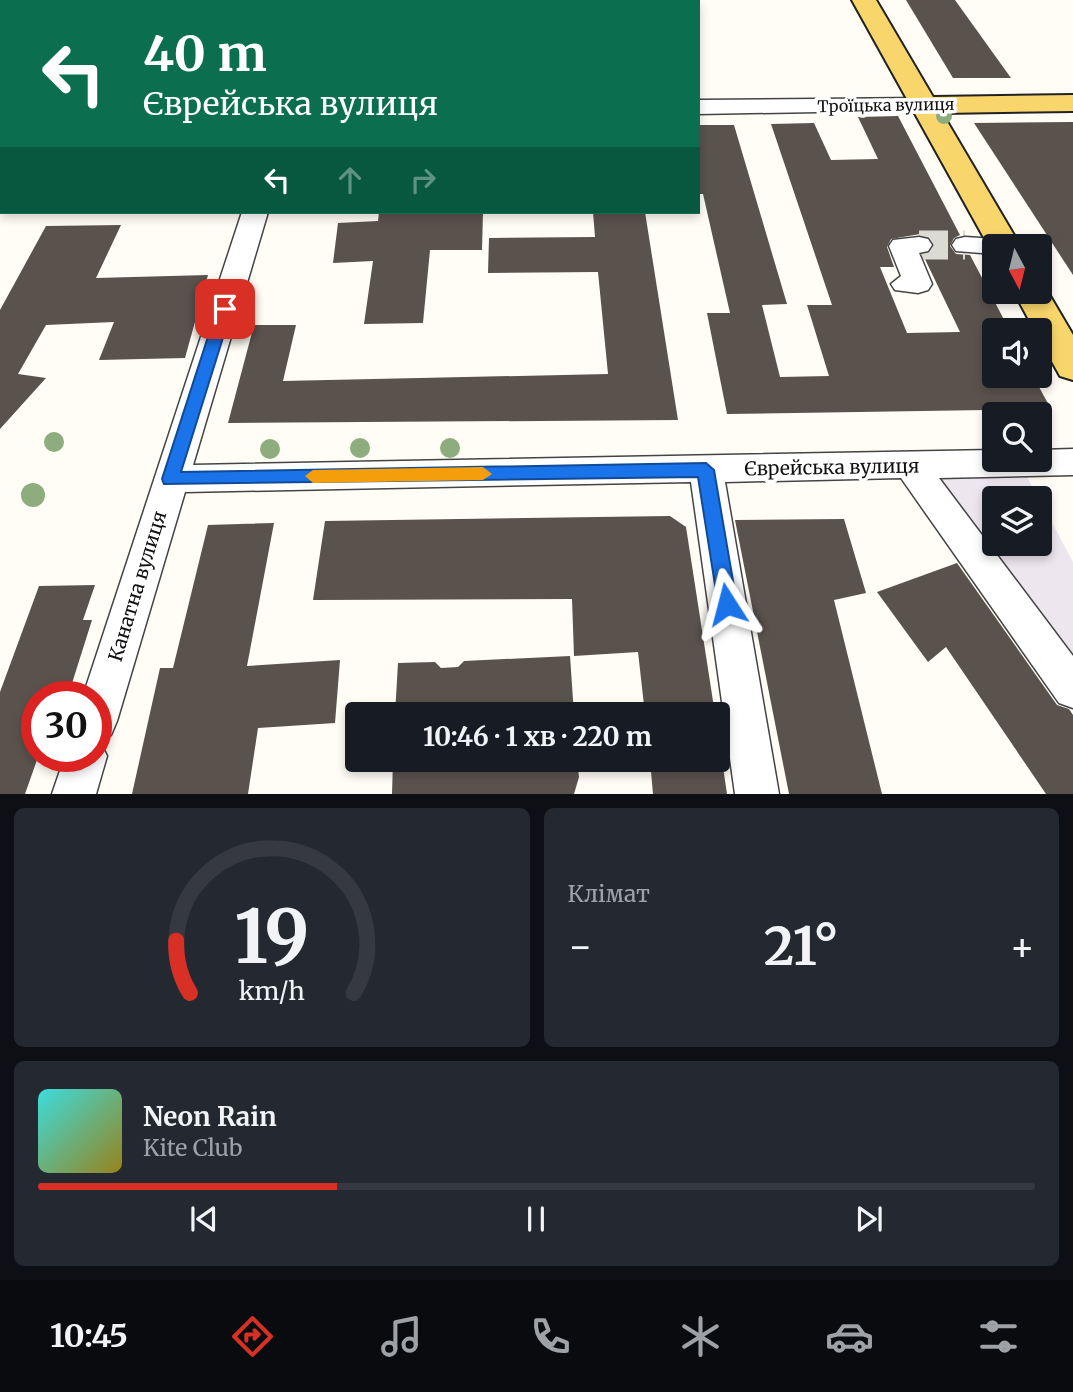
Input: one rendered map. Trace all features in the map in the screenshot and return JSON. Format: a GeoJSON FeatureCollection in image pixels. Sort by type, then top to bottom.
{"type":"FeatureCollection","features":[{"type":"Feature","properties":{"kind":"main road"},"geometry":{"type":"LineString","coordinates":[[864,0],[997,234]]}},
{"type":"Feature","properties":{"kind":"main road","name":"Троїцька вулиця"},"geometry":{"type":"LineString","coordinates":[[924,105],[1073,103]]}},
{"type":"Feature","properties":{"kind":"main road"},"geometry":{"type":"LineString","coordinates":[[1038,304],[1073,367]]}},
{"type":"Feature","properties":{"kind":"street","name":"Троїцька вулиця"},"geometry":{"type":"LineString","coordinates":[[700,107],[924,105]]}},
{"type":"Feature","properties":{"kind":"street","name":"Канатна вулиця"},"geometry":{"type":"LineString","coordinates":[[108,681],[255,214]]}},
{"type":"Feature","properties":{"kind":"street"},"geometry":{"type":"LineString","coordinates":[[905,284],[918,284],[902,246],[919,245]]}},
{"type":"Feature","properties":{"kind":"street"},"geometry":{"type":"LineString","coordinates":[[965,246],[982,246]]}},
{"type":"Feature","properties":{"kind":"street","name":"Єврейська вулиця"},"geometry":{"type":"LineString","coordinates":[[170,479],[1073,461]]}},
{"type":"Feature","properties":{"kind":"street"},"geometry":{"type":"LineString","coordinates":[[911,466],[1073,689]]}},
{"type":"Feature","properties":{"kind":"street"},"geometry":{"type":"LineString","coordinates":[[706,470],[757,793]]}},
{"type":"Feature","properties":{"kind":"street"},"geometry":{"type":"LineString","coordinates":[[74,793],[81,772]]}},
{"type":"Feature","properties":{"kind":"shaded area"},"geometry":{"type":"Polygon","coordinates":[[[982,469],[982,472],[1024,472],[1032,486],[982,486],[982,553],[919,471],[982,469]]]}},
{"type":"Feature","properties":{"kind":"shaded area"},"geometry":{"type":"Polygon","coordinates":[[[1052,523],[1073,562],[1073,672],[984,556],[1052,556],[1052,523]]]}},
{"type":"Feature","properties":{"kind":"building"},"geometry":{"type":"Polygon","coordinates":[[[906,0],[955,0],[1011,78],[953,78],[906,0]]]}},
{"type":"Feature","properties":{"kind":"building"},"geometry":{"type":"Polygon","coordinates":[[[898,116],[960,235],[954,238],[950,246],[956,254],[970,255],[982,278],[982,304],[996,304],[1003,318],[982,318],[982,388],[1040,388],[1047,402],[982,402],[982,410],[727,414],[707,313],[730,313],[703,194],[700,194],[700,125],[734,125],[787,304],[762,305],[780,377],[829,376],[807,305],[832,305],[771,124],[814,123],[831,160],[878,159],[858,117],[898,116]],[[920,234],[891,239],[887,247],[894,267],[880,267],[907,333],[960,332],[923,255],[930,252],[934,244],[929,236],[920,234]]]}},
{"type":"Feature","properties":{"kind":"building"},"geometry":{"type":"Polygon","coordinates":[[[1073,122],[1073,275],[1052,243],[1052,234],[1046,234],[974,123],[1073,122]]]}},
{"type":"Feature","properties":{"kind":"building"},"geometry":{"type":"Polygon","coordinates":[[[379,214],[483,214],[482,250],[430,250],[423,323],[364,324],[373,261],[333,263],[338,223],[378,221],[379,214]]]}},
{"type":"Feature","properties":{"kind":"building"},"geometry":{"type":"Polygon","coordinates":[[[593,214],[645,214],[678,420],[228,423],[254,325],[296,325],[283,381],[608,374],[598,272],[488,273],[489,238],[595,237],[593,214]]]}},
{"type":"Feature","properties":{"kind":"building"},"geometry":{"type":"Polygon","coordinates":[[[121,225],[96,278],[208,275],[185,358],[99,360],[114,322],[46,325],[18,374],[46,378],[0,429],[0,310],[46,226],[121,225]]]}},
{"type":"Feature","properties":{"kind":"building"},"geometry":{"type":"Polygon","coordinates":[[[670,516],[686,527],[713,702],[644,702],[638,652],[574,656],[572,599],[313,600],[325,521],[670,516]]]}},
{"type":"Feature","properties":{"kind":"building"},"geometry":{"type":"Polygon","coordinates":[[[844,519],[866,593],[834,600],[882,794],[789,794],[735,520],[844,519]]]}},
{"type":"Feature","properties":{"kind":"building"},"geometry":{"type":"Polygon","coordinates":[[[274,523],[247,666],[340,660],[335,723],[258,728],[248,794],[132,794],[160,668],[173,668],[208,525],[274,523]]]}},
{"type":"Feature","properties":{"kind":"building"},"geometry":{"type":"Polygon","coordinates":[[[957,563],[1057,705],[1069,709],[1073,715],[1073,794],[1046,794],[946,647],[928,662],[877,592],[957,563]]]}},
{"type":"Feature","properties":{"kind":"building"},"geometry":{"type":"Polygon","coordinates":[[[95,585],[83,620],[92,620],[73,681],[21,681],[21,772],[33,772],[25,794],[0,794],[0,692],[39,586],[95,585]]]}},
{"type":"Feature","properties":{"kind":"building"},"geometry":{"type":"Polygon","coordinates":[[[570,656],[573,702],[396,702],[398,663],[435,662],[441,668],[458,667],[464,661],[570,656]]]}},
{"type":"Feature","properties":{"kind":"building"},"geometry":{"type":"Polygon","coordinates":[[[393,772],[578,772],[579,777],[574,794],[392,794],[393,772]]]}},
{"type":"Feature","properties":{"kind":"building"},"geometry":{"type":"Polygon","coordinates":[[[651,772],[724,772],[727,794],[653,794],[651,772]]]}},
{"type":"Feature","properties":{"kind":"tunnel"},"geometry":{"type":"LineString","coordinates":[[919,245],[965,245]]}},
{"type":"Feature","properties":{"kind":"slow traffic"},"geometry":{"type":"LineString","coordinates":[[313,476],[483,474]]}},
{"type":"Feature","properties":{"kind":"route"},"geometry":{"type":"LineString","coordinates":[[225,309],[170,479],[706,470],[727,604]]}}]}
